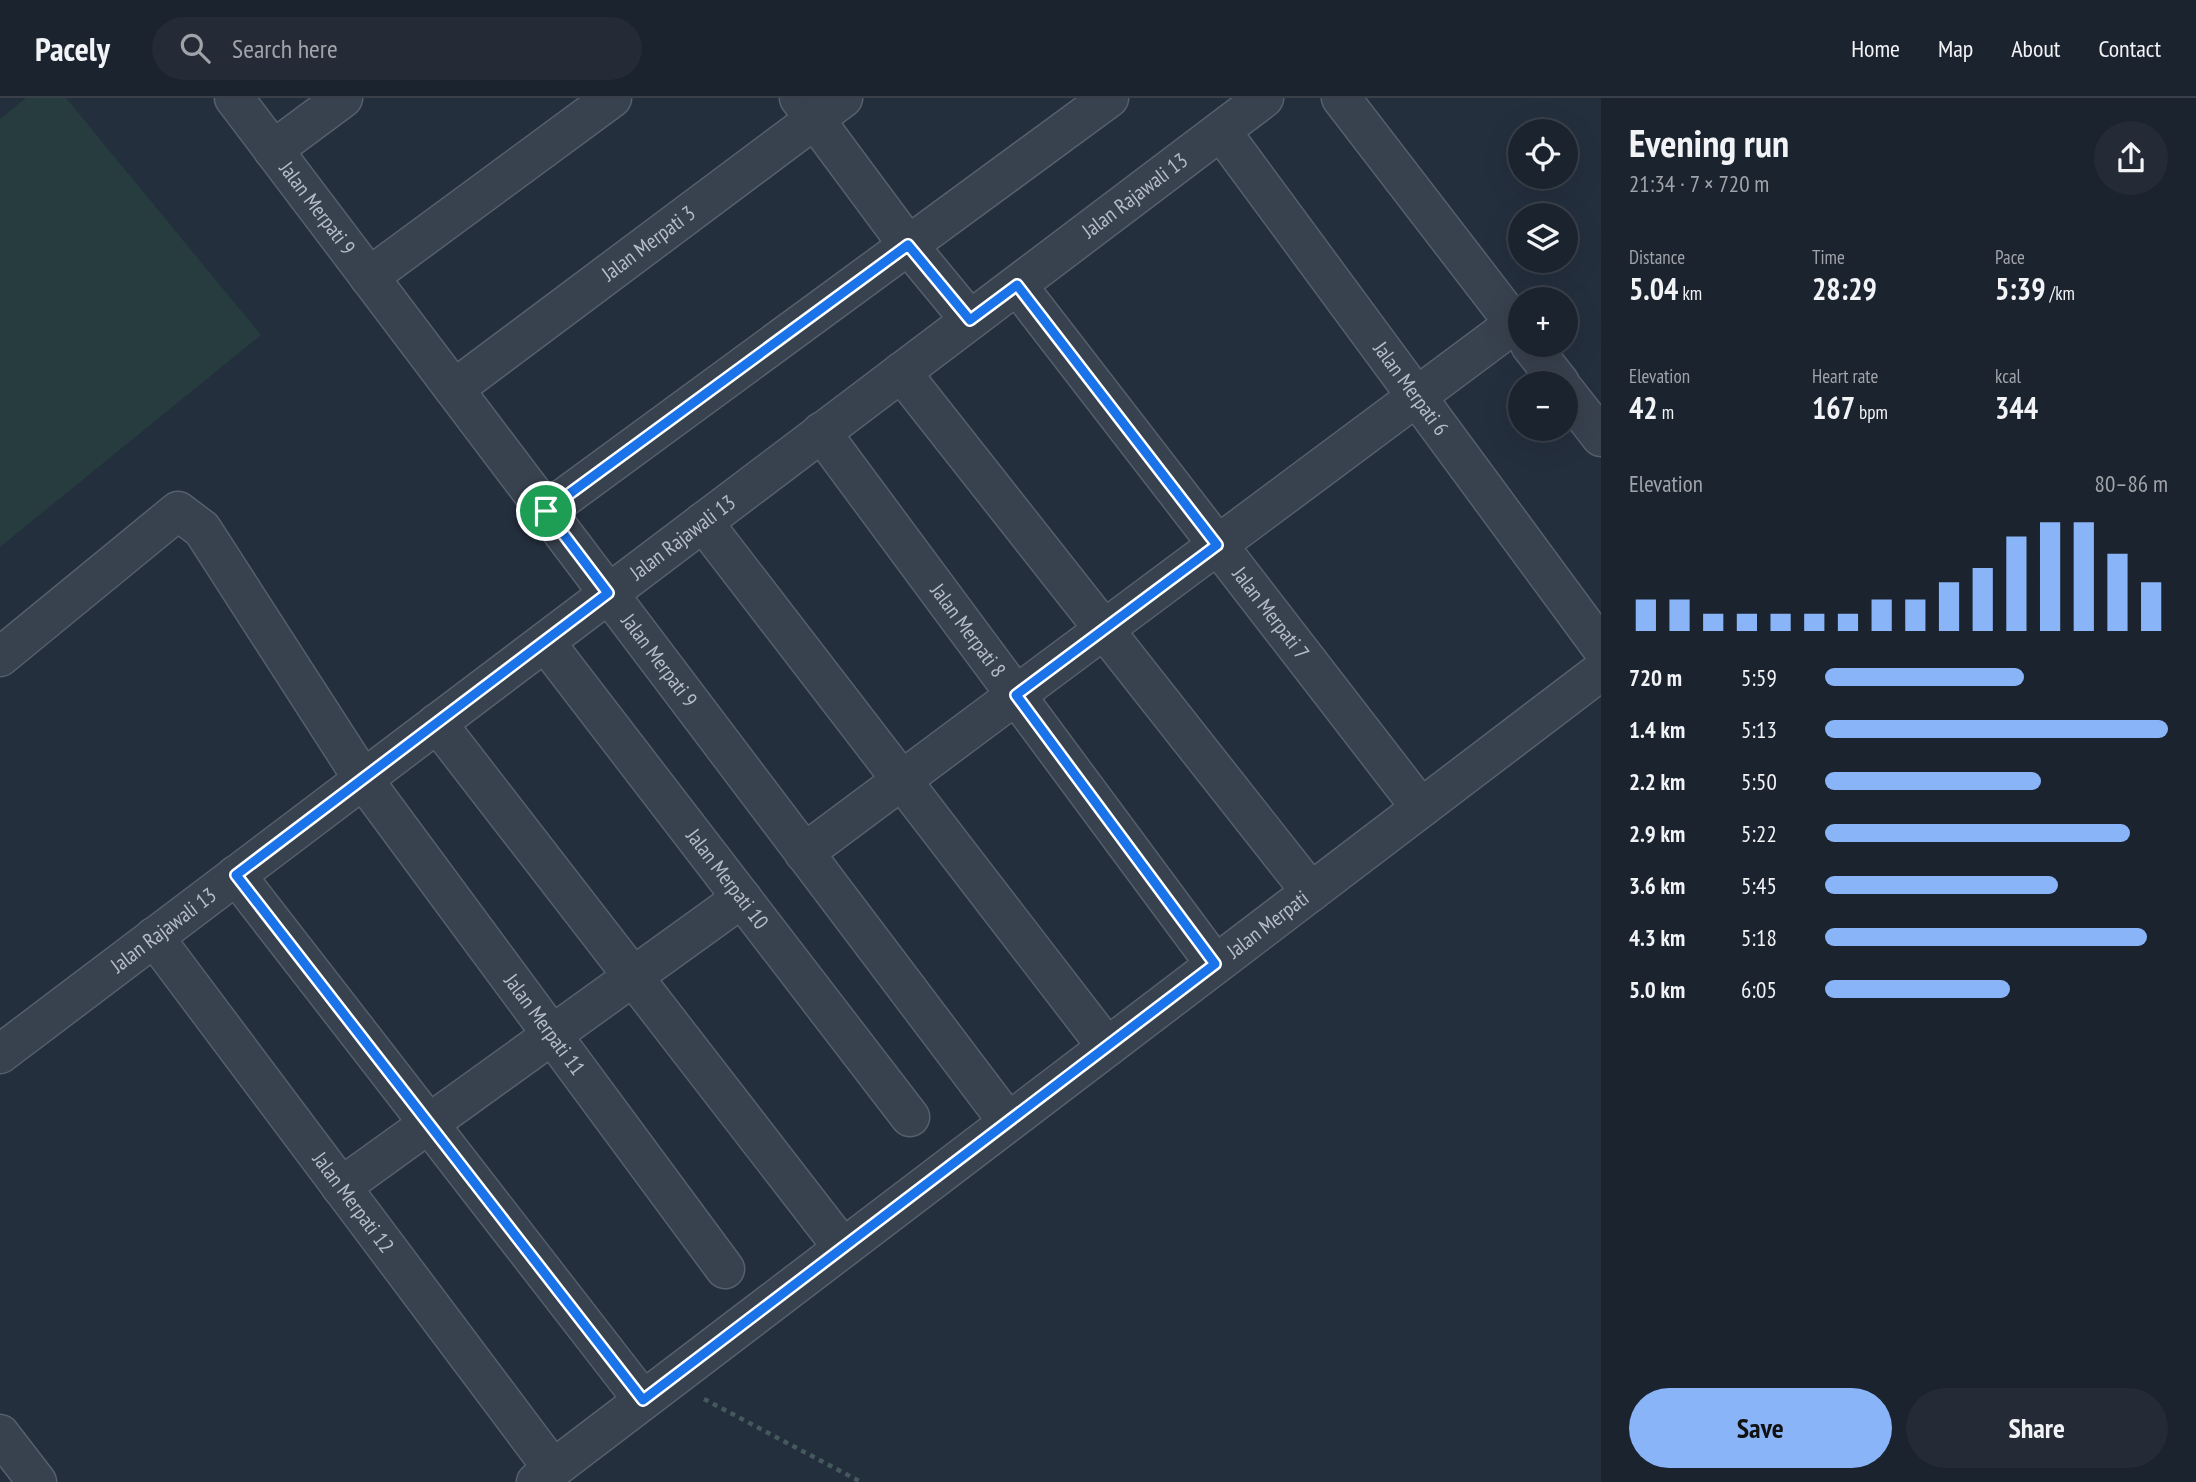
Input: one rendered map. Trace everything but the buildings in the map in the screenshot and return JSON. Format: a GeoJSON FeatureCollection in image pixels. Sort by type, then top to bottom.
{"type":"FeatureCollection","features":[{"type":"Feature","properties":{"kind":"street","name":"Jalan Merpati 9"},"geometry":{"type":"LineString","coordinates":[[234,98],[1008,1122]]}},
{"type":"Feature","properties":{"kind":"street"},"geometry":{"type":"LineString","coordinates":[[273,150],[343,98]]}},
{"type":"Feature","properties":{"kind":"street"},"geometry":{"type":"LineString","coordinates":[[369,277],[612,98]]}},
{"type":"Feature","properties":{"kind":"street"},"geometry":{"type":"LineString","coordinates":[[546,511],[1109,98]]}},
{"type":"Feature","properties":{"kind":"street","name":"Jalan Rajawali 13"},"geometry":{"type":"LineString","coordinates":[[0,1054],[1264,98]]}},
{"type":"Feature","properties":{"kind":"street"},"geometry":{"type":"LineString","coordinates":[[1341,98],[1508,316]]}},
{"type":"Feature","properties":{"kind":"street"},"geometry":{"type":"LineString","coordinates":[[819,105],[908,245],[970,320]]}},
{"type":"Feature","properties":{"kind":"street","name":"Jalan Merpati 3"},"geometry":{"type":"LineString","coordinates":[[454,389],[819,105]]}},
{"type":"Feature","properties":{"kind":"street","name":"Jalan Merpati 6"},"geometry":{"type":"LineString","coordinates":[[1221,131],[1601,647]]}},
{"type":"Feature","properties":{"kind":"street","name":"Jalan Merpati 7"},"geometry":{"type":"LineString","coordinates":[[1017,285],[1421,808]]}},
{"type":"Feature","properties":{"kind":"street"},"geometry":{"type":"LineString","coordinates":[[804,853],[1416,397],[1508,342]]}},
{"type":"Feature","properties":{"kind":"street"},"geometry":{"type":"LineString","coordinates":[[1540,357],[1551,371]]}},
{"type":"Feature","properties":{"kind":"street"},"geometry":{"type":"LineString","coordinates":[[901,372],[1311,892]]}},
{"type":"Feature","properties":{"kind":"street"},"geometry":{"type":"LineString","coordinates":[[1578,408],[1601,438]]}},
{"type":"Feature","properties":{"kind":"street","name":"Jalan Merpati 8"},"geometry":{"type":"LineString","coordinates":[[821,432],[1215,964]]}},
{"type":"Feature","properties":{"kind":"street","name":"Jalan Merpati 11"},"geometry":{"type":"LineString","coordinates":[[0,657],[178,511],[202,529],[363,779],[725,1269]]}},
{"type":"Feature","properties":{"kind":"street"},"geometry":{"type":"LineString","coordinates":[[703,522],[1107,1047]]}},
{"type":"Feature","properties":{"kind":"street","name":"Jalan Merpati 10"},"geometry":{"type":"LineString","coordinates":[[545,642],[910,1116]]}},
{"type":"Feature","properties":{"kind":"street","name":"Jalan Merpati"},"geometry":{"type":"LineString","coordinates":[[545,1476],[1601,671]]}},
{"type":"Feature","properties":{"kind":"street"},"geometry":{"type":"LineString","coordinates":[[437,723],[842,1248]]}},
{"type":"Feature","properties":{"kind":"street"},"geometry":{"type":"LineString","coordinates":[[236,875],[429,1124],[656,1391]]}},
{"type":"Feature","properties":{"kind":"street"},"geometry":{"type":"LineString","coordinates":[[341,1187],[742,898]]}},
{"type":"Feature","properties":{"kind":"street","name":"Jalan Merpati 12"},"geometry":{"type":"LineString","coordinates":[[154,937],[341,1187],[545,1476]]}},
{"type":"Feature","properties":{"kind":"street"},"geometry":{"type":"LineString","coordinates":[[0,1434],[27,1479]]}},
{"type":"Feature","properties":{"kind":"path"},"geometry":{"type":"LineString","coordinates":[[656,1391],[862,1482]]}},
{"type":"Feature","properties":{"kind":"green space"},"geometry":{"type":"Polygon","coordinates":[[[26,98],[66,98],[261,335],[0,547],[0,119],[26,98]]]}},
{"type":"Feature","properties":{"kind":"route"},"geometry":{"type":"LineString","coordinates":[[908,245],[970,320],[1017,285],[1217,545],[1016,695],[1215,964],[643,1400],[236,875],[608,593],[546,511],[908,245]]}}]}
